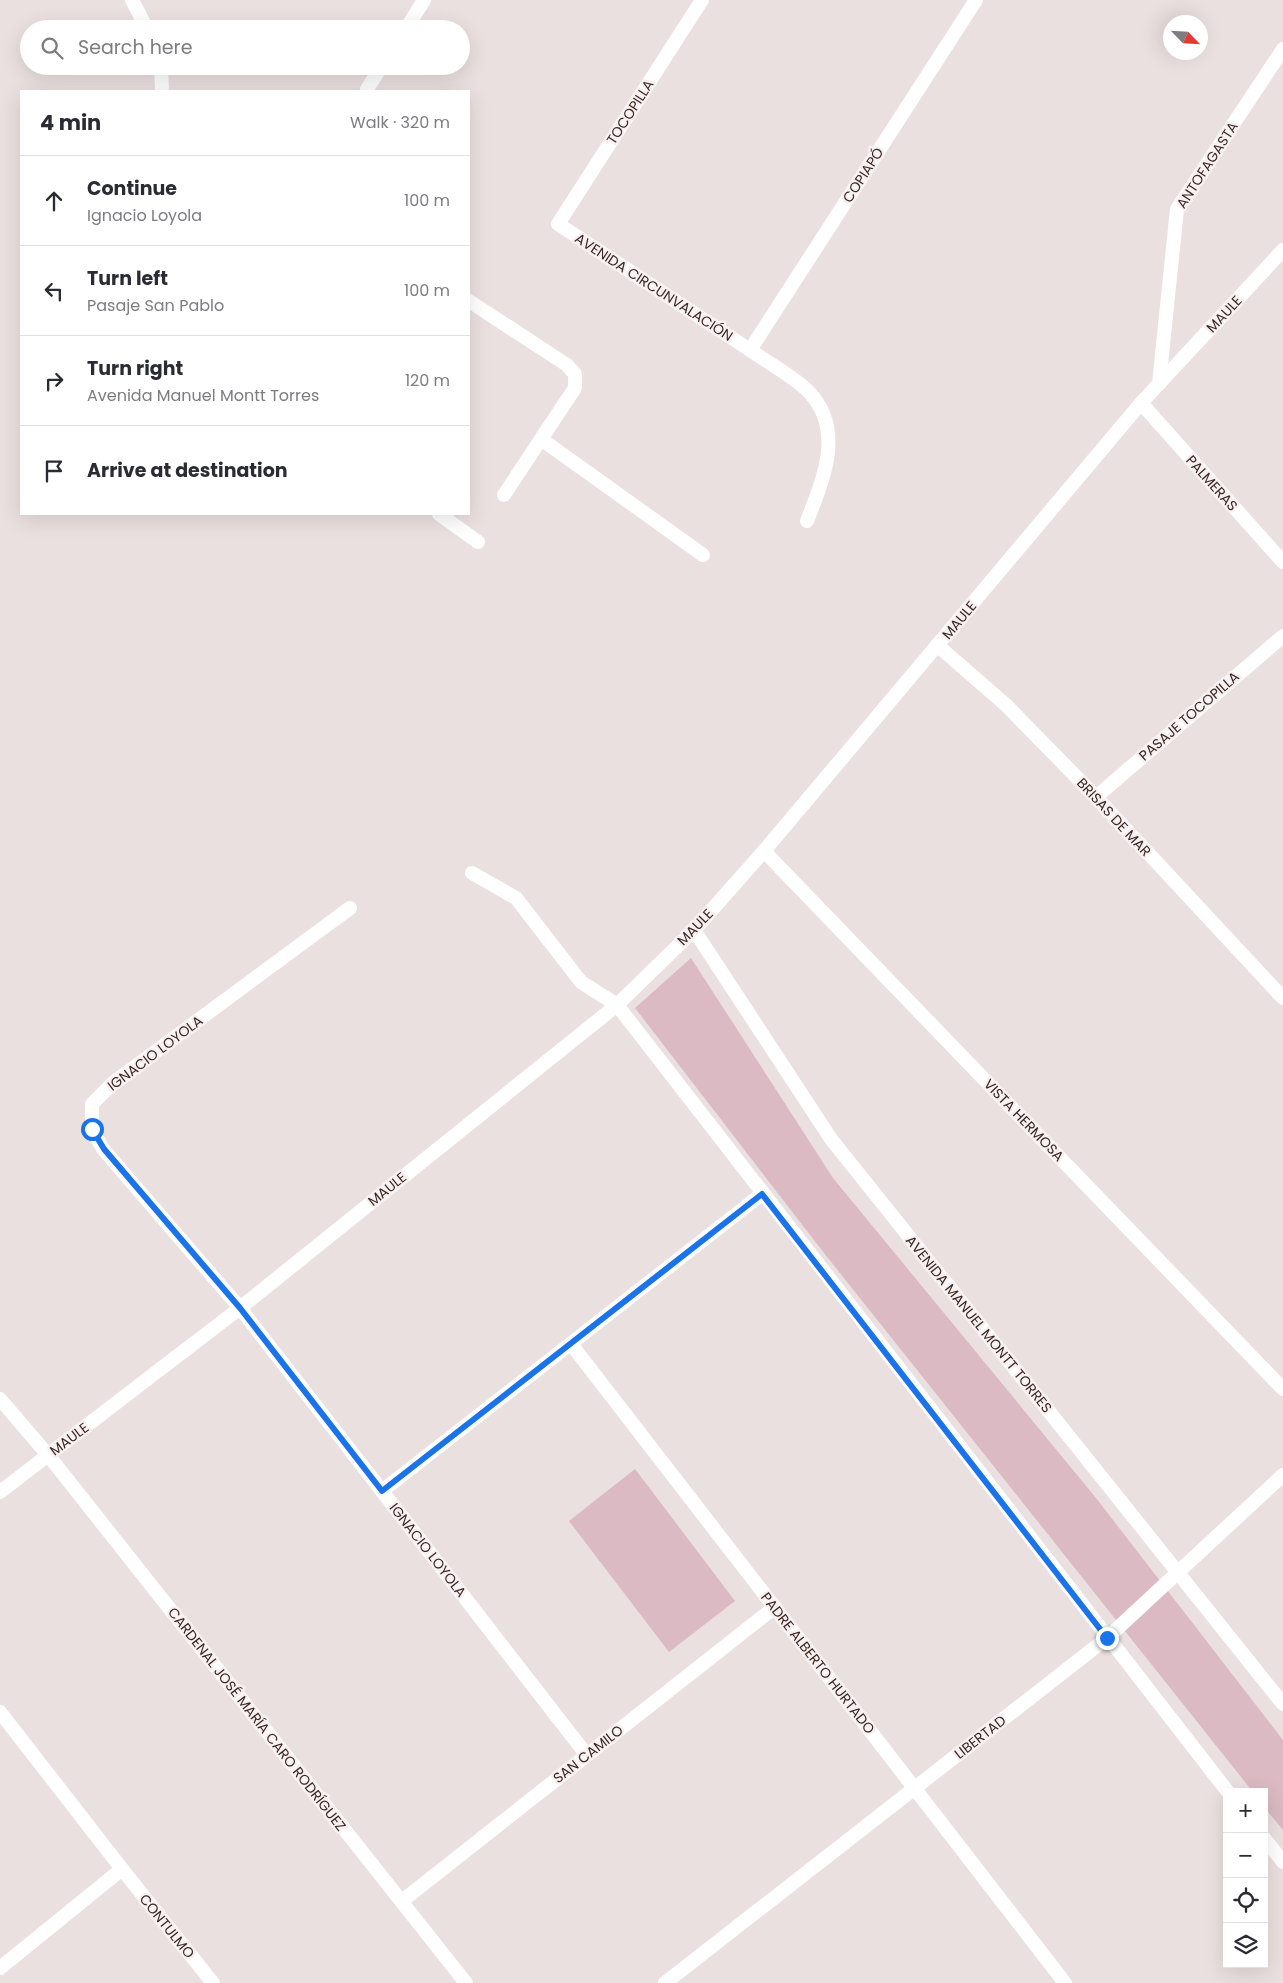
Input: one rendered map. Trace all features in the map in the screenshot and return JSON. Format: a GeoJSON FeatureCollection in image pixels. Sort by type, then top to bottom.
{"type":"FeatureCollection","features":[{"type":"Feature","properties":{"kind":"street"},"geometry":{"type":"LineString","coordinates":[[132,0],[142,20]]}},
{"type":"Feature","properties":{"kind":"street"},"geometry":{"type":"LineString","coordinates":[[412,20],[424,0]]}},
{"type":"Feature","properties":{"kind":"street","name":"TOCOPILLA"},"geometry":{"type":"LineString","coordinates":[[558,224],[702,0]]}},
{"type":"Feature","properties":{"kind":"street","name":"COPIAPÓ"},"geometry":{"type":"LineString","coordinates":[[750,350],[976,0]]}},
{"type":"Feature","properties":{"kind":"street","name":"ANTOFAGASTA"},"geometry":{"type":"LineString","coordinates":[[1159,384],[1177,209],[1283,49]]}},
{"type":"Feature","properties":{"kind":"street"},"geometry":{"type":"LineString","coordinates":[[161,75],[162,90]]}},
{"type":"Feature","properties":{"kind":"street"},"geometry":{"type":"LineString","coordinates":[[367,89],[376,75]]}},
{"type":"Feature","properties":{"kind":"street","name":"AVENIDA CIRCUNVALACIÓN"},"geometry":{"type":"LineString","coordinates":[[558,224],[750,350],[809,392],[826,418],[830,444],[824,477],[807,521]]}},
{"type":"Feature","properties":{"kind":"street","name":"MAULE"},"geometry":{"type":"LineString","coordinates":[[0,1492],[240,1308],[617,1005],[694,930],[764,851],[1141,403],[1283,250]]}},
{"type":"Feature","properties":{"kind":"street"},"geometry":{"type":"LineString","coordinates":[[470,302],[567,365],[575,374],[575,388],[504,495]]}},
{"type":"Feature","properties":{"kind":"street","name":"PALMERAS"},"geometry":{"type":"LineString","coordinates":[[1141,403],[1283,562]]}},
{"type":"Feature","properties":{"kind":"street"},"geometry":{"type":"LineString","coordinates":[[541,439],[703,555]]}},
{"type":"Feature","properties":{"kind":"street"},"geometry":{"type":"LineString","coordinates":[[440,515],[478,542]]}},
{"type":"Feature","properties":{"kind":"street","name":"PASAJE TOCOPILLA"},"geometry":{"type":"LineString","coordinates":[[1096,797],[1283,636]]}},
{"type":"Feature","properties":{"kind":"street","name":"BRISAS DE MAR"},"geometry":{"type":"LineString","coordinates":[[937,645],[1006,705],[1096,797],[1283,998]]}},
{"type":"Feature","properties":{"kind":"street","name":"VISTA HERMOSA"},"geometry":{"type":"LineString","coordinates":[[764,851],[1283,1389]]}},
{"type":"Feature","properties":{"kind":"street"},"geometry":{"type":"LineString","coordinates":[[472,873],[516,898],[581,982],[617,1005],[1225,1788]]}},
{"type":"Feature","properties":{"kind":"street","name":"IGNACIO LOYOLA"},"geometry":{"type":"LineString","coordinates":[[350,908],[113,1083],[92,1104],[92,1129],[104,1149],[240,1308],[586,1754]]}},
{"type":"Feature","properties":{"kind":"street","name":"AVENIDA MANUEL MONTT TORRES"},"geometry":{"type":"LineString","coordinates":[[694,930],[830,1138],[1283,1704]]}},
{"type":"Feature","properties":{"kind":"street"},"geometry":{"type":"LineString","coordinates":[[382,1491],[762,1194]]}},
{"type":"Feature","properties":{"kind":"street","name":"PADRE ALBERTO HURTADO"},"geometry":{"type":"LineString","coordinates":[[571,1344],[915,1788],[1061,1981]]}},
{"type":"Feature","properties":{"kind":"street","name":"CARDENAL JOSÉ MARÍA CARO RODRÍGUEZ"},"geometry":{"type":"LineString","coordinates":[[0,1399],[48,1455],[466,1983]]}},
{"type":"Feature","properties":{"kind":"street","name":"LIBERTAD"},"geometry":{"type":"LineString","coordinates":[[665,1983],[1107,1638],[1283,1475]]}},
{"type":"Feature","properties":{"kind":"street","name":"SAN CAMILO"},"geometry":{"type":"LineString","coordinates":[[402,1901],[586,1754],[775,1608]]}},
{"type":"Feature","properties":{"kind":"street","name":"CONTULMO"},"geometry":{"type":"LineString","coordinates":[[0,1712],[212,1983]]}},
{"type":"Feature","properties":{"kind":"street"},"geometry":{"type":"LineString","coordinates":[[1268,1843],[1283,1862]]}},
{"type":"Feature","properties":{"kind":"street"},"geometry":{"type":"LineString","coordinates":[[0,1968],[122,1869]]}},
{"type":"Feature","properties":{"kind":"shaded area"},"geometry":{"type":"Polygon","coordinates":[[[691,958],[833,1178],[1096,1498],[1283,1740],[1283,1830],[1268,1812],[1268,1788],[1250,1788],[824,1253],[635,1008],[691,958]]]}},
{"type":"Feature","properties":{"kind":"shaded area"},"geometry":{"type":"Polygon","coordinates":[[[635,1469],[735,1601],[669,1652],[569,1521],[635,1469]]]}},
{"type":"Feature","properties":{"kind":"route"},"geometry":{"type":"LineString","coordinates":[[92,1129],[104,1149],[240,1308],[382,1491],[762,1194],[1107,1638]]}}]}
